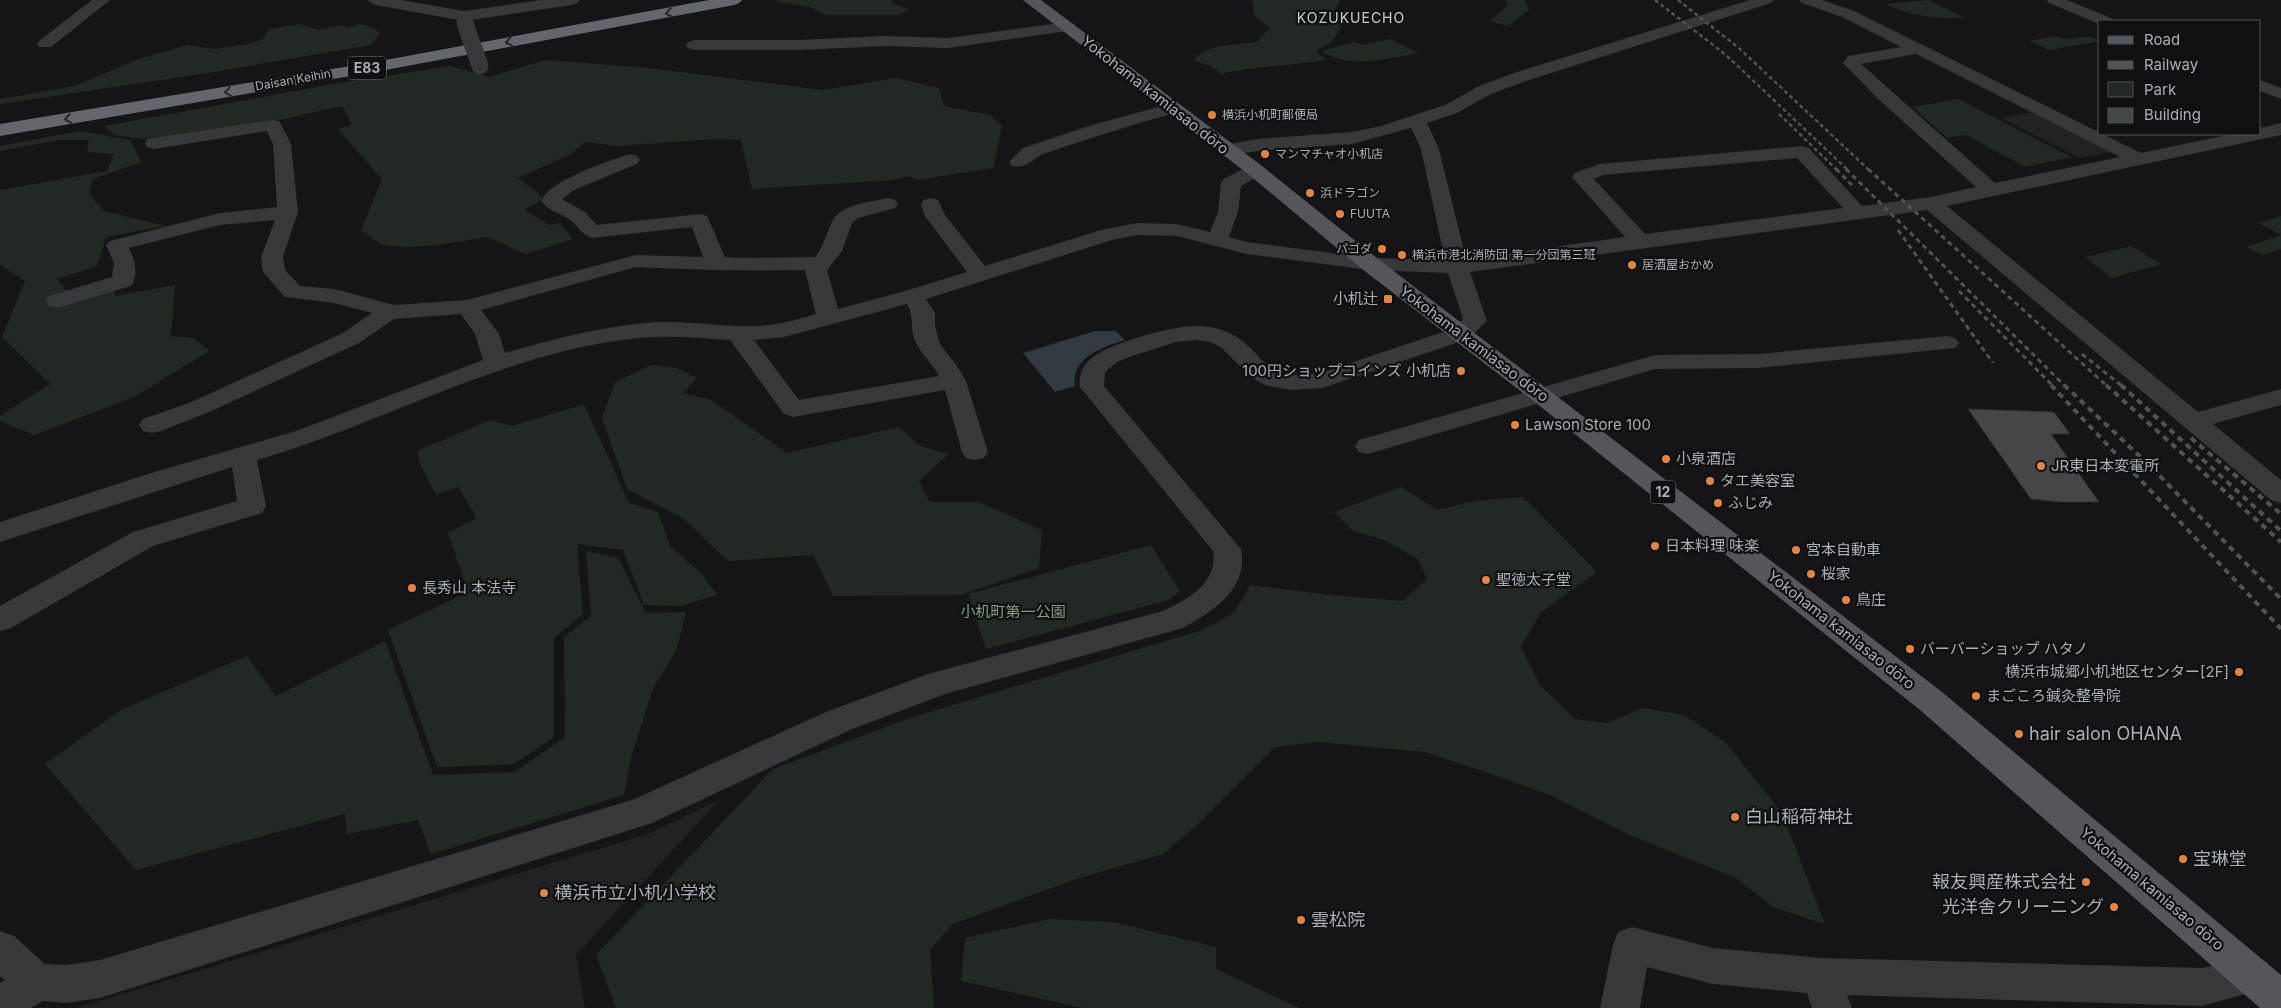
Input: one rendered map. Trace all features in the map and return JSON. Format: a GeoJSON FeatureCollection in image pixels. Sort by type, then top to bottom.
{"type":"FeatureCollection","features":[{"type":"Feature","properties":{"kind":"highway","name":"Daisan Keihin"},"geometry":{"type":"LineString","coordinates":[[76,101],[268,70],[660,0]]}},
{"type":"Feature","properties":{"kind":"highway","name":"Daisan Keihin"},"geometry":{"type":"LineString","coordinates":[[0,130],[390,64],[734,0]]}},
{"type":"Feature","properties":{"kind":"main road","name":"Yokohama kamiasao dōro"},"geometry":{"type":"LineString","coordinates":[[1031,0],[1254,170],[1370,264],[1540,394],[1931,701],[2253,975],[2281,1001]]}},
{"type":"Feature","properties":{"kind":"street"},"geometry":{"type":"LineString","coordinates":[[45,44],[102,0]]}},
{"type":"Feature","properties":{"kind":"street"},"geometry":{"type":"LineString","coordinates":[[376,0],[464,20],[572,0]]}},
{"type":"Feature","properties":{"kind":"street"},"geometry":{"type":"LineString","coordinates":[[1227,150],[1257,145],[1352,138],[1417,122],[1451,109],[1485,90],[1515,79],[1766,0]]}},
{"type":"Feature","properties":{"kind":"street"},"geometry":{"type":"LineString","coordinates":[[1807,0],[1848,14],[2140,160]]}},
{"type":"Feature","properties":{"kind":"street"},"geometry":{"type":"LineString","coordinates":[[2054,0],[2103,20]]}},
{"type":"Feature","properties":{"kind":"street"},"geometry":{"type":"LineString","coordinates":[[464,20],[480,66]]}},
{"type":"Feature","properties":{"kind":"street"},"geometry":{"type":"LineString","coordinates":[[694,45],[800,45],[885,41],[948,43],[1068,27]]}},
{"type":"Feature","properties":{"kind":"street"},"geometry":{"type":"LineString","coordinates":[[1917,49],[1854,60],[1851,63],[1882,93],[1992,190]]}},
{"type":"Feature","properties":{"kind":"street"},"geometry":{"type":"LineString","coordinates":[[2261,85],[2281,94]]}},
{"type":"Feature","properties":{"kind":"street"},"geometry":{"type":"LineString","coordinates":[[1019,162],[1030,152],[1098,129],[1173,108]]}},
{"type":"Feature","properties":{"kind":"street"},"geometry":{"type":"LineString","coordinates":[[0,949],[20,971],[38,982],[62,986],[100,979],[640,812],[838,721],[939,682],[1172,620],[1206,600],[1221,583],[1229,568],[1227,549],[1092,386],[1090,379],[1092,372],[1101,362],[1115,354],[1182,333],[1195,333],[1220,338],[1229,343],[1260,372],[1272,379],[1310,383],[1322,381],[1460,334],[1476,321],[1457,267],[1430,149],[1417,122]]}},
{"type":"Feature","properties":{"kind":"street"},"geometry":{"type":"LineString","coordinates":[[154,143],[273,125],[282,144],[288,212],[272,257],[274,272],[293,292],[335,296],[390,311],[467,307],[636,261],[701,264],[716,262],[740,265],[822,263]]}},
{"type":"Feature","properties":{"kind":"street"},"geometry":{"type":"LineString","coordinates":[[2261,133],[2281,129]]}},
{"type":"Feature","properties":{"kind":"street"},"geometry":{"type":"LineString","coordinates":[[0,532],[328,428],[496,364],[604,336],[644,330],[679,329],[738,335],[766,334],[913,296],[1108,234],[1137,229],[1177,230],[1246,248],[1370,264],[1457,267],[1640,240],[1931,203],[2254,135]]}},
{"type":"Feature","properties":{"kind":"street"},"geometry":{"type":"LineString","coordinates":[[1640,240],[1582,177],[1599,170],[1802,152],[1857,212]]}},
{"type":"Feature","properties":{"kind":"street"},"geometry":{"type":"LineString","coordinates":[[630,160],[567,186],[552,197],[552,202],[578,216],[592,232],[700,220],[716,262]]}},
{"type":"Feature","properties":{"kind":"street"},"geometry":{"type":"LineString","coordinates":[[1217,240],[1228,212],[1231,183],[1254,170]]}},
{"type":"Feature","properties":{"kind":"street"},"geometry":{"type":"LineString","coordinates":[[1931,203],[2281,494]]}},
{"type":"Feature","properties":{"kind":"street"},"geometry":{"type":"LineString","coordinates":[[829,319],[816,270],[831,250],[843,220],[851,214],[888,204]]}},
{"type":"Feature","properties":{"kind":"street"},"geometry":{"type":"LineString","coordinates":[[931,204],[935,216],[980,274]]}},
{"type":"Feature","properties":{"kind":"street"},"geometry":{"type":"LineString","coordinates":[[57,301],[122,281],[125,263],[117,244],[220,219],[288,212]]}},
{"type":"Feature","properties":{"kind":"street"},"geometry":{"type":"LineString","coordinates":[[913,296],[924,313],[922,330],[926,342],[948,370],[954,381],[975,452]]}},
{"type":"Feature","properties":{"kind":"street"},"geometry":{"type":"LineString","coordinates":[[467,307],[487,334],[496,364]]}},
{"type":"Feature","properties":{"kind":"street"},"geometry":{"type":"LineString","coordinates":[[152,425],[198,408],[351,338],[390,311]]}},
{"type":"Feature","properties":{"kind":"street"},"geometry":{"type":"LineString","coordinates":[[738,335],[793,409],[954,381]]}},
{"type":"Feature","properties":{"kind":"street"},"geometry":{"type":"LineString","coordinates":[[1368,446],[1540,394],[1655,362],[1758,361],[1947,342]]}},
{"type":"Feature","properties":{"kind":"street"},"geometry":{"type":"LineString","coordinates":[[2194,421],[2281,396]]}},
{"type":"Feature","properties":{"kind":"street"},"geometry":{"type":"LineString","coordinates":[[0,620],[144,539],[252,506],[243,456]]}},
{"type":"Feature","properties":{"kind":"street"},"geometry":{"type":"LineString","coordinates":[[1620,1008],[1632,944],[1712,966],[1827,992],[2202,986],[2253,975]]}},
{"type":"Feature","properties":{"kind":"street"},"geometry":{"type":"LineString","coordinates":[[0,1006],[38,982]]}},
{"type":"Feature","properties":{"kind":"shaded area"},"geometry":{"type":"Polygon","coordinates":[[[2033,112],[2113,151],[2080,158],[2001,118],[2033,112]]]}},
{"type":"Feature","properties":{"kind":"shaded area"},"geometry":{"type":"Polygon","coordinates":[[[1095,331],[1116,331],[1125,340],[1098,350],[1083,361],[1075,376],[1075,386],[1055,392],[1023,353],[1095,331]]]}},
{"type":"Feature","properties":{"kind":"shaded area","name":"横浜市立小机小学校"},"geometry":{"type":"Polygon","coordinates":[[[719,800],[576,955],[585,1008],[76,1008],[648,834],[719,800]]]}},
{"type":"Feature","properties":{"kind":"green space"},"geometry":{"type":"Polygon","coordinates":[[[890,0],[896,5],[909,9],[899,15],[826,15],[809,7],[775,1],[890,0]]]}},
{"type":"Feature","properties":{"kind":"green space"},"geometry":{"type":"Polygon","coordinates":[[[1252,0],[1341,0],[1334,11],[1342,26],[1332,42],[1316,51],[1325,60],[1221,74],[1210,66],[1193,60],[1200,54],[1215,47],[1257,42],[1270,28],[1255,17],[1252,0]]]}},
{"type":"Feature","properties":{"kind":"green space"},"geometry":{"type":"Polygon","coordinates":[[[1505,0],[1525,0],[1529,10],[1508,26],[1490,21],[1509,4],[1505,0]]]}},
{"type":"Feature","properties":{"kind":"green space"},"geometry":{"type":"Polygon","coordinates":[[[1928,0],[1965,18],[1923,16],[1884,4],[1928,0]]]}},
{"type":"Feature","properties":{"kind":"green space"},"geometry":{"type":"Polygon","coordinates":[[[300,24],[318,30],[341,25],[347,28],[360,24],[374,28],[380,33],[371,45],[208,73],[0,104],[0,99],[74,86],[139,59],[188,45],[215,49],[248,44],[262,39],[270,29],[300,24]]]}},
{"type":"Feature","properties":{"kind":"green space"},"geometry":{"type":"Polygon","coordinates":[[[2056,36],[2068,39],[2088,37],[2098,40],[2049,50],[2029,41],[2056,36]]]}},
{"type":"Feature","properties":{"kind":"green space"},"geometry":{"type":"Polygon","coordinates":[[[1390,39],[1418,53],[1381,60],[1356,61],[1344,60],[1321,51],[1354,42],[1363,45],[1390,39]]]}},
{"type":"Feature","properties":{"kind":"green space"},"geometry":{"type":"Polygon","coordinates":[[[546,60],[649,68],[823,90],[896,78],[939,88],[944,106],[990,115],[1002,126],[993,168],[918,180],[907,176],[893,180],[752,189],[741,140],[716,139],[616,146],[585,142],[571,154],[518,178],[537,192],[543,200],[524,210],[550,225],[560,223],[573,239],[526,254],[487,237],[438,245],[404,247],[381,245],[361,230],[382,179],[338,129],[352,125],[342,106],[284,119],[142,139],[115,135],[104,126],[339,83],[451,66],[489,77],[546,60]]]}},
{"type":"Feature","properties":{"kind":"green space"},"geometry":{"type":"Polygon","coordinates":[[[1958,99],[2072,157],[2025,167],[1966,135],[1947,138],[1913,107],[1958,99]]]}},
{"type":"Feature","properties":{"kind":"green space"},"geometry":{"type":"Polygon","coordinates":[[[80,131],[130,140],[142,162],[93,179],[89,194],[104,211],[165,226],[106,237],[97,266],[57,279],[74,301],[114,290],[116,296],[175,285],[171,336],[194,338],[209,351],[134,397],[34,435],[0,421],[0,416],[50,384],[2,337],[25,281],[0,265],[0,190],[107,171],[114,154],[87,152],[89,140],[58,140],[0,151],[0,146],[80,131]]]}},
{"type":"Feature","properties":{"kind":"green space"},"geometry":{"type":"Polygon","coordinates":[[[2281,216],[2281,235],[2259,223],[2281,216]]]}},
{"type":"Feature","properties":{"kind":"green space"},"geometry":{"type":"Polygon","coordinates":[[[2281,235],[2281,249],[2263,255],[2246,247],[2281,235]]]}},
{"type":"Feature","properties":{"kind":"green space"},"geometry":{"type":"Polygon","coordinates":[[[2131,246],[2162,264],[2112,278],[2085,257],[2131,246]]]}},
{"type":"Feature","properties":{"kind":"green space"},"geometry":{"type":"Polygon","coordinates":[[[652,365],[677,368],[697,378],[683,393],[711,400],[787,453],[899,427],[920,446],[948,454],[919,481],[930,502],[979,502],[1042,530],[1039,568],[960,595],[833,596],[813,555],[728,561],[684,519],[627,489],[602,418],[615,382],[652,365]]]}},
{"type":"Feature","properties":{"kind":"green space"},"geometry":{"type":"Polygon","coordinates":[[[584,404],[629,503],[658,512],[670,546],[702,574],[717,595],[681,606],[644,605],[623,550],[577,544],[583,614],[554,638],[554,737],[514,764],[437,767],[388,630],[468,592],[448,533],[477,518],[458,487],[436,495],[421,466],[417,451],[490,420],[512,426],[584,404]]]}},
{"type":"Feature","properties":{"kind":"green space"},"geometry":{"type":"Polygon","coordinates":[[[1401,487],[1437,510],[1475,501],[1523,497],[1597,572],[1541,612],[1521,647],[1540,685],[1575,719],[1607,723],[1643,708],[1684,715],[1725,742],[1782,813],[1825,924],[1773,907],[1736,878],[1632,836],[1550,795],[1486,772],[1425,752],[1317,742],[1275,747],[1200,822],[1163,854],[1076,879],[953,924],[930,950],[934,1008],[616,1008],[596,955],[773,769],[907,719],[1199,631],[1230,614],[1240,603],[1250,585],[1331,595],[1403,601],[1427,579],[1418,559],[1384,540],[1353,531],[1334,512],[1401,487]]]}},
{"type":"Feature","properties":{"kind":"green space","name":"小机町第一公園"},"geometry":{"type":"Polygon","coordinates":[[[1151,545],[1180,591],[1168,600],[986,649],[968,594],[1151,545]]]}},
{"type":"Feature","properties":{"kind":"green space"},"geometry":{"type":"Polygon","coordinates":[[[586,551],[618,558],[646,613],[686,612],[676,651],[653,688],[631,758],[624,795],[431,854],[418,820],[347,834],[345,814],[136,870],[45,764],[121,710],[247,656],[276,696],[385,641],[433,775],[515,772],[565,737],[564,637],[591,616],[586,551]]]}},
{"type":"Feature","properties":{"kind":"green space"},"geometry":{"type":"Polygon","coordinates":[[[1049,919],[1113,922],[1216,947],[1216,969],[1299,1008],[1083,1008],[961,981],[965,938],[1049,919]]]}},
{"type":"Feature","properties":{"kind":"building","name":"JR東日本変電所"},"geometry":{"type":"Polygon","coordinates":[[[1968,409],[2054,412],[2070,434],[2051,434],[2099,502],[2060,502],[2031,499],[1968,409]]]}},
{"type":"Feature","properties":{"kind":"railway"},"geometry":{"type":"LineString","coordinates":[[1655,0],[1726,55],[1848,170]]}},
{"type":"Feature","properties":{"kind":"railway"},"geometry":{"type":"LineString","coordinates":[[1678,0],[1740,49],[1869,170]]}},
{"type":"Feature","properties":{"kind":"railway"},"geometry":{"type":"LineString","coordinates":[[1779,114],[1837,170]]}},
{"type":"Feature","properties":{"kind":"railway"},"geometry":{"type":"LineString","coordinates":[[1846,169],[2065,386]]}},
{"type":"Feature","properties":{"kind":"railway"},"geometry":{"type":"LineString","coordinates":[[1868,169],[2107,386]]}},
{"type":"Feature","properties":{"kind":"railway"},"geometry":{"type":"LineString","coordinates":[[1837,170],[1852,185]]}},
{"type":"Feature","properties":{"kind":"railway"},"geometry":{"type":"LineString","coordinates":[[1898,230],[1993,363]]}},
{"type":"Feature","properties":{"kind":"railway"},"geometry":{"type":"LineString","coordinates":[[1959,291],[2053,386]]}},
{"type":"Feature","properties":{"kind":"railway"},"geometry":{"type":"LineString","coordinates":[[2082,354],[2122,386]]}},
{"type":"Feature","properties":{"kind":"railway"},"geometry":{"type":"LineString","coordinates":[[2051,385],[2281,629]]}},
{"type":"Feature","properties":{"kind":"railway"},"geometry":{"type":"LineString","coordinates":[[2064,385],[2148,464],[2281,599]]}},
{"type":"Feature","properties":{"kind":"railway"},"geometry":{"type":"LineString","coordinates":[[2106,385],[2281,542]]}},
{"type":"Feature","properties":{"kind":"railway"},"geometry":{"type":"LineString","coordinates":[[2121,385],[2281,531]]}},
{"type":"Feature","properties":{"kind":"railway"},"geometry":{"type":"LineString","coordinates":[[2191,438],[2281,514]]}},
{"type":"Feature","properties":{"kind":"place","name":"横浜小机町郵便局"},"geometry":{"type":"Point","coordinates":[1212,115]}},
{"type":"Feature","properties":{"kind":"place","name":"マンマチャオ小机店"},"geometry":{"type":"Point","coordinates":[1265,154]}},
{"type":"Feature","properties":{"kind":"place","name":"浜ドラゴン"},"geometry":{"type":"Point","coordinates":[1310,193]}},
{"type":"Feature","properties":{"kind":"place","name":"FUUTA"},"geometry":{"type":"Point","coordinates":[1340,214]}},
{"type":"Feature","properties":{"kind":"place","name":"パゴダ"},"geometry":{"type":"Point","coordinates":[1382,249]}},
{"type":"Feature","properties":{"kind":"place","name":"横浜市港北消防団 第一分団第三班"},"geometry":{"type":"Point","coordinates":[1402,255]}},
{"type":"Feature","properties":{"kind":"place","name":"居酒屋おかめ"},"geometry":{"type":"Point","coordinates":[1632,265]}},
{"type":"Feature","properties":{"kind":"place","name":"小机辻"},"geometry":{"type":"Point","coordinates":[1388,299]}},
{"type":"Feature","properties":{"kind":"place","name":"100円ショップコインズ 小机店"},"geometry":{"type":"Point","coordinates":[1461,371]}},
{"type":"Feature","properties":{"kind":"place","name":"Lawson Store 100"},"geometry":{"type":"Point","coordinates":[1515,425]}},
{"type":"Feature","properties":{"kind":"place","name":"小泉酒店"},"geometry":{"type":"Point","coordinates":[1666,459]}},
{"type":"Feature","properties":{"kind":"place","name":"JR東日本変電所"},"geometry":{"type":"Point","coordinates":[2041,466]}},
{"type":"Feature","properties":{"kind":"place","name":"タエ美容室"},"geometry":{"type":"Point","coordinates":[1710,481]}},
{"type":"Feature","properties":{"kind":"place","name":"ふじみ"},"geometry":{"type":"Point","coordinates":[1718,503]}},
{"type":"Feature","properties":{"kind":"place","name":"日本料理 味楽"},"geometry":{"type":"Point","coordinates":[1655,546]}},
{"type":"Feature","properties":{"kind":"place","name":"宮本自動車"},"geometry":{"type":"Point","coordinates":[1796,550]}},
{"type":"Feature","properties":{"kind":"place","name":"桜家"},"geometry":{"type":"Point","coordinates":[1811,574]}},
{"type":"Feature","properties":{"kind":"place","name":"聖徳太子堂"},"geometry":{"type":"Point","coordinates":[1486,580]}},
{"type":"Feature","properties":{"kind":"place","name":"長秀山 本法寺"},"geometry":{"type":"Point","coordinates":[412,588]}},
{"type":"Feature","properties":{"kind":"place","name":"鳥庄"},"geometry":{"type":"Point","coordinates":[1846,600]}},
{"type":"Feature","properties":{"kind":"place","name":"バーバーショップ ハタノ"},"geometry":{"type":"Point","coordinates":[1910,649]}},
{"type":"Feature","properties":{"kind":"place","name":"横浜市城郷小机地区センター[2F]"},"geometry":{"type":"Point","coordinates":[2239,672]}},
{"type":"Feature","properties":{"kind":"place","name":"まごころ鍼灸整骨院"},"geometry":{"type":"Point","coordinates":[1976,696]}},
{"type":"Feature","properties":{"kind":"place","name":"hair salon OHANA"},"geometry":{"type":"Point","coordinates":[2019,734]}},
{"type":"Feature","properties":{"kind":"place","name":"白山稲荷神社"},"geometry":{"type":"Point","coordinates":[1735,817]}},
{"type":"Feature","properties":{"kind":"place","name":"宝琳堂"},"geometry":{"type":"Point","coordinates":[2183,859]}},
{"type":"Feature","properties":{"kind":"place","name":"報友興産株式会社"},"geometry":{"type":"Point","coordinates":[2086,882]}},
{"type":"Feature","properties":{"kind":"place","name":"横浜市立小机小学校"},"geometry":{"type":"Point","coordinates":[544,893]}},
{"type":"Feature","properties":{"kind":"place","name":"光洋舎クリーニング"},"geometry":{"type":"Point","coordinates":[2114,907]}},
{"type":"Feature","properties":{"kind":"place","name":"雲松院"},"geometry":{"type":"Point","coordinates":[1301,920]}},
{"type":"Feature","properties":{"kind":"district","name":"KOZUKUECHO"},"geometry":{"type":"Point","coordinates":[1351,18]}}]}
